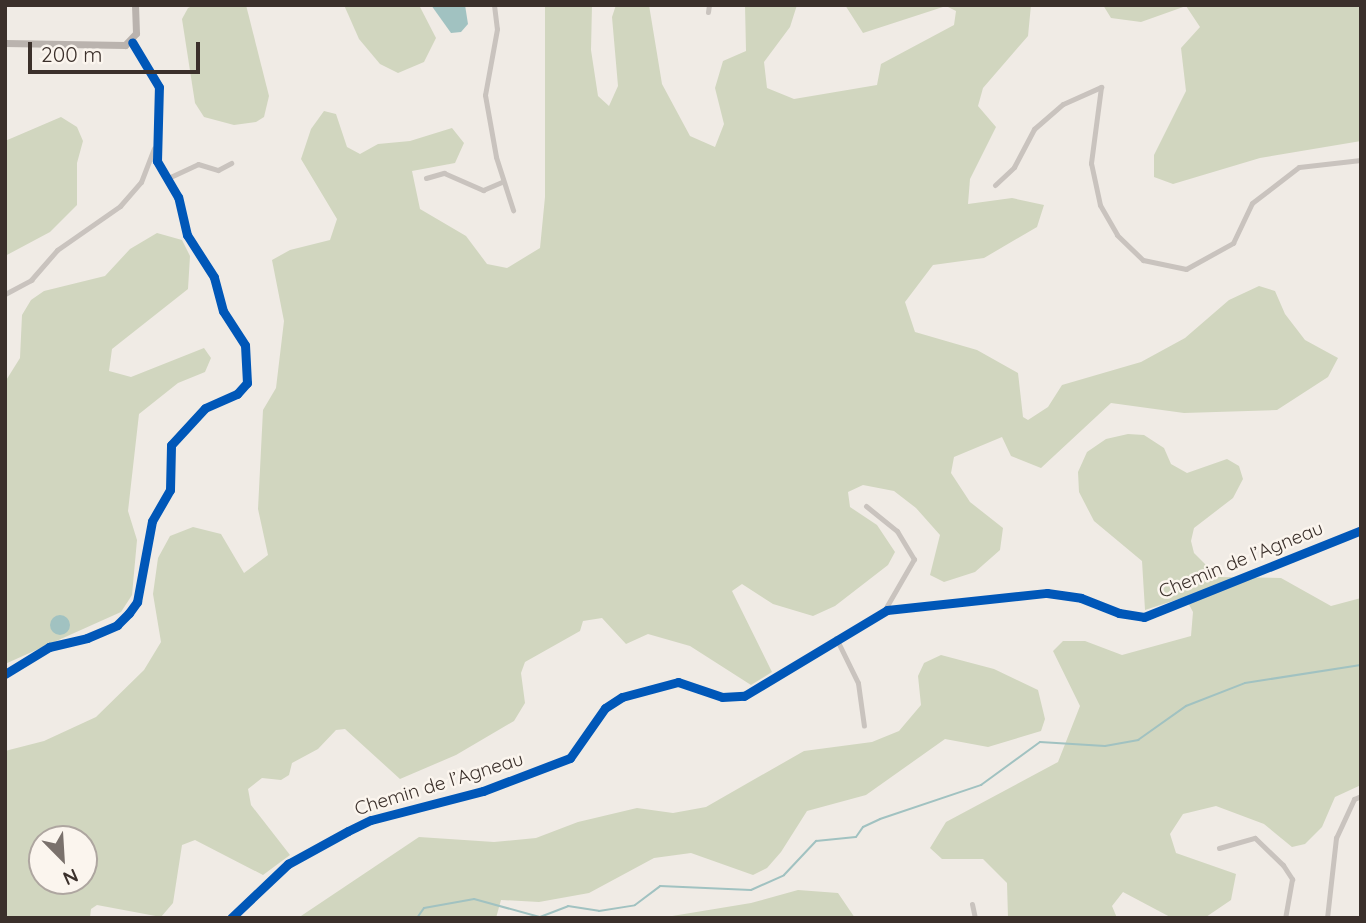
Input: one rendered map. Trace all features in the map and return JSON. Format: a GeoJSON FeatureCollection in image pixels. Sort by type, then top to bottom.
{"type":"FeatureCollection","features":[{"type":"Feature","properties":{"kind":"main road"},"geometry":{"type":"LineString","coordinates":[[5,43],[118,46],[132,42],[138,23],[135,5]]}},
{"type":"Feature","properties":{"kind":"street"},"geometry":{"type":"LineString","coordinates":[[494,5],[497,29],[485,95],[502,182],[513,210]]}},
{"type":"Feature","properties":{"kind":"street"},"geometry":{"type":"LineString","coordinates":[[5,294],[31,280],[57,250],[120,206],[141,182],[155,145],[159,86],[132,42]]}},
{"type":"Feature","properties":{"kind":"street"},"geometry":{"type":"LineString","coordinates":[[995,185],[1014,167],[1034,129],[1063,104],[1101,88],[1091,163],[1100,205],[1117,235],[1143,260],[1186,269],[1233,243],[1252,203],[1299,167],[1361,160]]}},
{"type":"Feature","properties":{"kind":"street"},"geometry":{"type":"LineString","coordinates":[[5,674],[49,647],[87,638],[117,625],[130,613],[136,602],[152,521],[170,490],[171,445],[205,408],[237,394],[247,383],[248,354],[223,311],[214,277],[187,235],[178,197],[166,179],[155,145]]}},
{"type":"Feature","properties":{"kind":"street"},"geometry":{"type":"LineString","coordinates":[[166,179],[198,164],[218,170],[231,163]]}},
{"type":"Feature","properties":{"kind":"street"},"geometry":{"type":"LineString","coordinates":[[426,178],[444,173],[483,190],[502,182]]}},
{"type":"Feature","properties":{"kind":"street"},"geometry":{"type":"LineString","coordinates":[[866,506],[897,531],[914,559],[884,611]]}},
{"type":"Feature","properties":{"kind":"street","name":"Chemin de l’Agneau"},"geometry":{"type":"LineString","coordinates":[[231,918],[288,864],[371,820],[483,791],[570,758],[615,700],[671,682],[722,697],[744,696],[884,611],[1047,593],[1081,598],[1119,613],[1144,617],[1361,530]]}},
{"type":"Feature","properties":{"kind":"street"},"geometry":{"type":"LineString","coordinates":[[836,638],[859,687],[864,726]]}},
{"type":"Feature","properties":{"kind":"street"},"geometry":{"type":"LineString","coordinates":[[1327,918],[1336,838],[1354,799],[1361,796]]}},
{"type":"Feature","properties":{"kind":"street"},"geometry":{"type":"LineString","coordinates":[[1219,848],[1255,838],[1283,865],[1292,878],[1285,918]]}},
{"type":"Feature","properties":{"kind":"street"},"geometry":{"type":"LineString","coordinates":[[972,904],[975,918]]}},
{"type":"Feature","properties":{"kind":"green space"},"geometry":{"type":"Polygon","coordinates":[[[195,5],[246,5],[269,96],[264,117],[256,122],[234,125],[204,117],[195,103],[182,19],[188,8],[195,5]]]}},
{"type":"Feature","properties":{"kind":"green space"},"geometry":{"type":"Polygon","coordinates":[[[344,5],[419,5],[436,38],[424,62],[398,73],[380,64],[359,39],[344,5]]]}},
{"type":"Feature","properties":{"kind":"green space"},"geometry":{"type":"Polygon","coordinates":[[[545,5],[592,5],[591,50],[598,96],[609,106],[618,86],[612,17],[616,5],[649,5],[662,84],[690,136],[715,147],[724,124],[715,88],[723,61],[746,51],[745,5],[797,5],[790,27],[764,62],[767,88],[794,99],[877,85],[881,64],[954,25],[956,11],[946,6],[863,33],[845,5],[1031,5],[1028,36],[983,88],[978,106],[996,127],[970,179],[968,204],[1012,198],[1044,205],[1037,227],[984,258],[933,265],[905,302],[915,332],[977,350],[1018,373],[1023,417],[1028,420],[1048,407],[1062,385],[1141,362],[1185,338],[1229,300],[1259,286],[1275,291],[1285,314],[1305,340],[1338,358],[1328,377],[1277,410],[1184,413],[1111,403],[1041,468],[1011,456],[1002,437],[954,457],[951,473],[970,502],[1003,528],[1000,550],[975,572],[944,582],[930,575],[940,535],[916,508],[894,491],[863,485],[848,492],[850,507],[877,525],[895,552],[888,565],[835,606],[813,616],[773,604],[742,584],[732,591],[772,672],[751,685],[690,646],[648,634],[626,644],[602,618],[583,621],[580,631],[525,662],[521,673],[525,703],[514,721],[456,755],[400,779],[345,729],[336,730],[318,749],[292,763],[289,775],[281,780],[262,778],[248,789],[251,805],[290,855],[263,875],[195,840],[182,845],[173,903],[161,917],[97,905],[91,909],[90,918],[5,918],[5,751],[44,741],[96,717],[144,670],[161,642],[153,594],[158,558],[170,536],[193,527],[221,534],[244,573],[268,555],[258,509],[263,410],[276,388],[284,321],[272,260],[290,250],[330,240],[337,219],[301,159],[311,129],[324,111],[336,114],[347,147],[360,154],[378,144],[410,141],[452,128],[464,143],[455,163],[412,171],[420,209],[466,236],[487,264],[507,268],[540,248],[545,197],[545,5]]]}},
{"type":"Feature","properties":{"kind":"green space"},"geometry":{"type":"Polygon","coordinates":[[[1103,5],[1361,5],[1361,141],[1260,158],[1173,184],[1154,177],[1154,155],[1186,91],[1181,48],[1200,27],[1186,6],[1141,22],[1111,18],[1103,5]]]}},
{"type":"Feature","properties":{"kind":"green space"},"geometry":{"type":"Polygon","coordinates":[[[61,117],[77,127],[83,141],[77,163],[77,205],[50,232],[5,256],[5,141],[61,117]]]}},
{"type":"Feature","properties":{"kind":"green space"},"geometry":{"type":"Polygon","coordinates":[[[157,233],[182,240],[190,256],[188,289],[112,349],[109,371],[131,377],[204,348],[211,358],[205,372],[178,383],[139,414],[128,511],[137,540],[132,595],[121,612],[5,664],[5,382],[20,358],[22,315],[31,300],[44,291],[105,276],[130,249],[157,233]]]}},
{"type":"Feature","properties":{"kind":"green space"},"geometry":{"type":"Polygon","coordinates":[[[1128,434],[1144,435],[1164,448],[1171,464],[1187,473],[1227,459],[1239,466],[1243,479],[1233,498],[1194,528],[1191,541],[1194,553],[1218,577],[1281,578],[1331,606],[1361,598],[1361,785],[1335,797],[1322,827],[1305,844],[1292,847],[1264,824],[1216,806],[1183,814],[1170,834],[1176,853],[1236,874],[1231,900],[1206,917],[1172,918],[1123,892],[1112,906],[1117,918],[1008,918],[1007,883],[983,859],[942,859],[930,848],[946,822],[1058,762],[1080,706],[1053,651],[1063,641],[1085,641],[1122,655],[1191,636],[1193,612],[1185,597],[1145,610],[1142,561],[1094,521],[1079,492],[1078,472],[1087,452],[1106,439],[1128,434]]]}},
{"type":"Feature","properties":{"kind":"green space"},"geometry":{"type":"Polygon","coordinates":[[[941,655],[994,669],[1038,690],[1045,719],[1041,731],[988,747],[945,739],[866,795],[807,811],[781,852],[767,868],[753,875],[691,853],[654,858],[589,893],[539,902],[501,900],[496,918],[298,918],[419,837],[494,842],[536,838],[578,822],[637,808],[673,813],[706,807],[804,751],[872,742],[899,731],[921,705],[918,676],[924,663],[941,655]]]}},
{"type":"Feature","properties":{"kind":"green space"},"geometry":{"type":"Polygon","coordinates":[[[798,890],[838,893],[855,918],[660,918],[751,903],[798,890]]]}},
{"type":"Feature","properties":{"kind":"water"},"geometry":{"type":"Polygon","coordinates":[[[431,5],[465,5],[468,24],[461,32],[451,33],[431,5]]]}},
{"type":"Feature","properties":{"kind":"water"},"geometry":{"type":"Polygon","coordinates":[[[60,615],[67,618],[70,625],[67,632],[60,635],[53,632],[50,625],[53,618],[60,615]]]}},
{"type":"Feature","properties":{"kind":"waterway"},"geometry":{"type":"LineString","coordinates":[[417,918],[424,908],[474,899],[540,917],[568,906],[599,911],[635,905],[660,886],[751,890],[784,875],[816,841],[856,837],[863,827],[880,819],[981,785],[1040,742],[1105,746],[1138,740],[1186,706],[1245,683],[1361,665]]}},
{"type":"Feature","properties":{"kind":"cycle path"},"geometry":{"type":"LineString","coordinates":[[5,674],[49,647],[87,638],[117,625],[129,613],[137,602],[152,521],[170,490],[171,445],[205,408],[237,394],[247,383],[245,345],[223,311],[214,277],[187,235],[178,197],[157,161],[159,87],[132,42]]}},
{"type":"Feature","properties":{"kind":"cycle path"},"geometry":{"type":"LineString","coordinates":[[231,918],[288,864],[371,820],[483,791],[570,758],[605,708],[622,697],[678,682],[722,697],[744,696],[887,610],[1047,593],[1081,598],[1119,613],[1144,617],[1361,530]]}}]}
